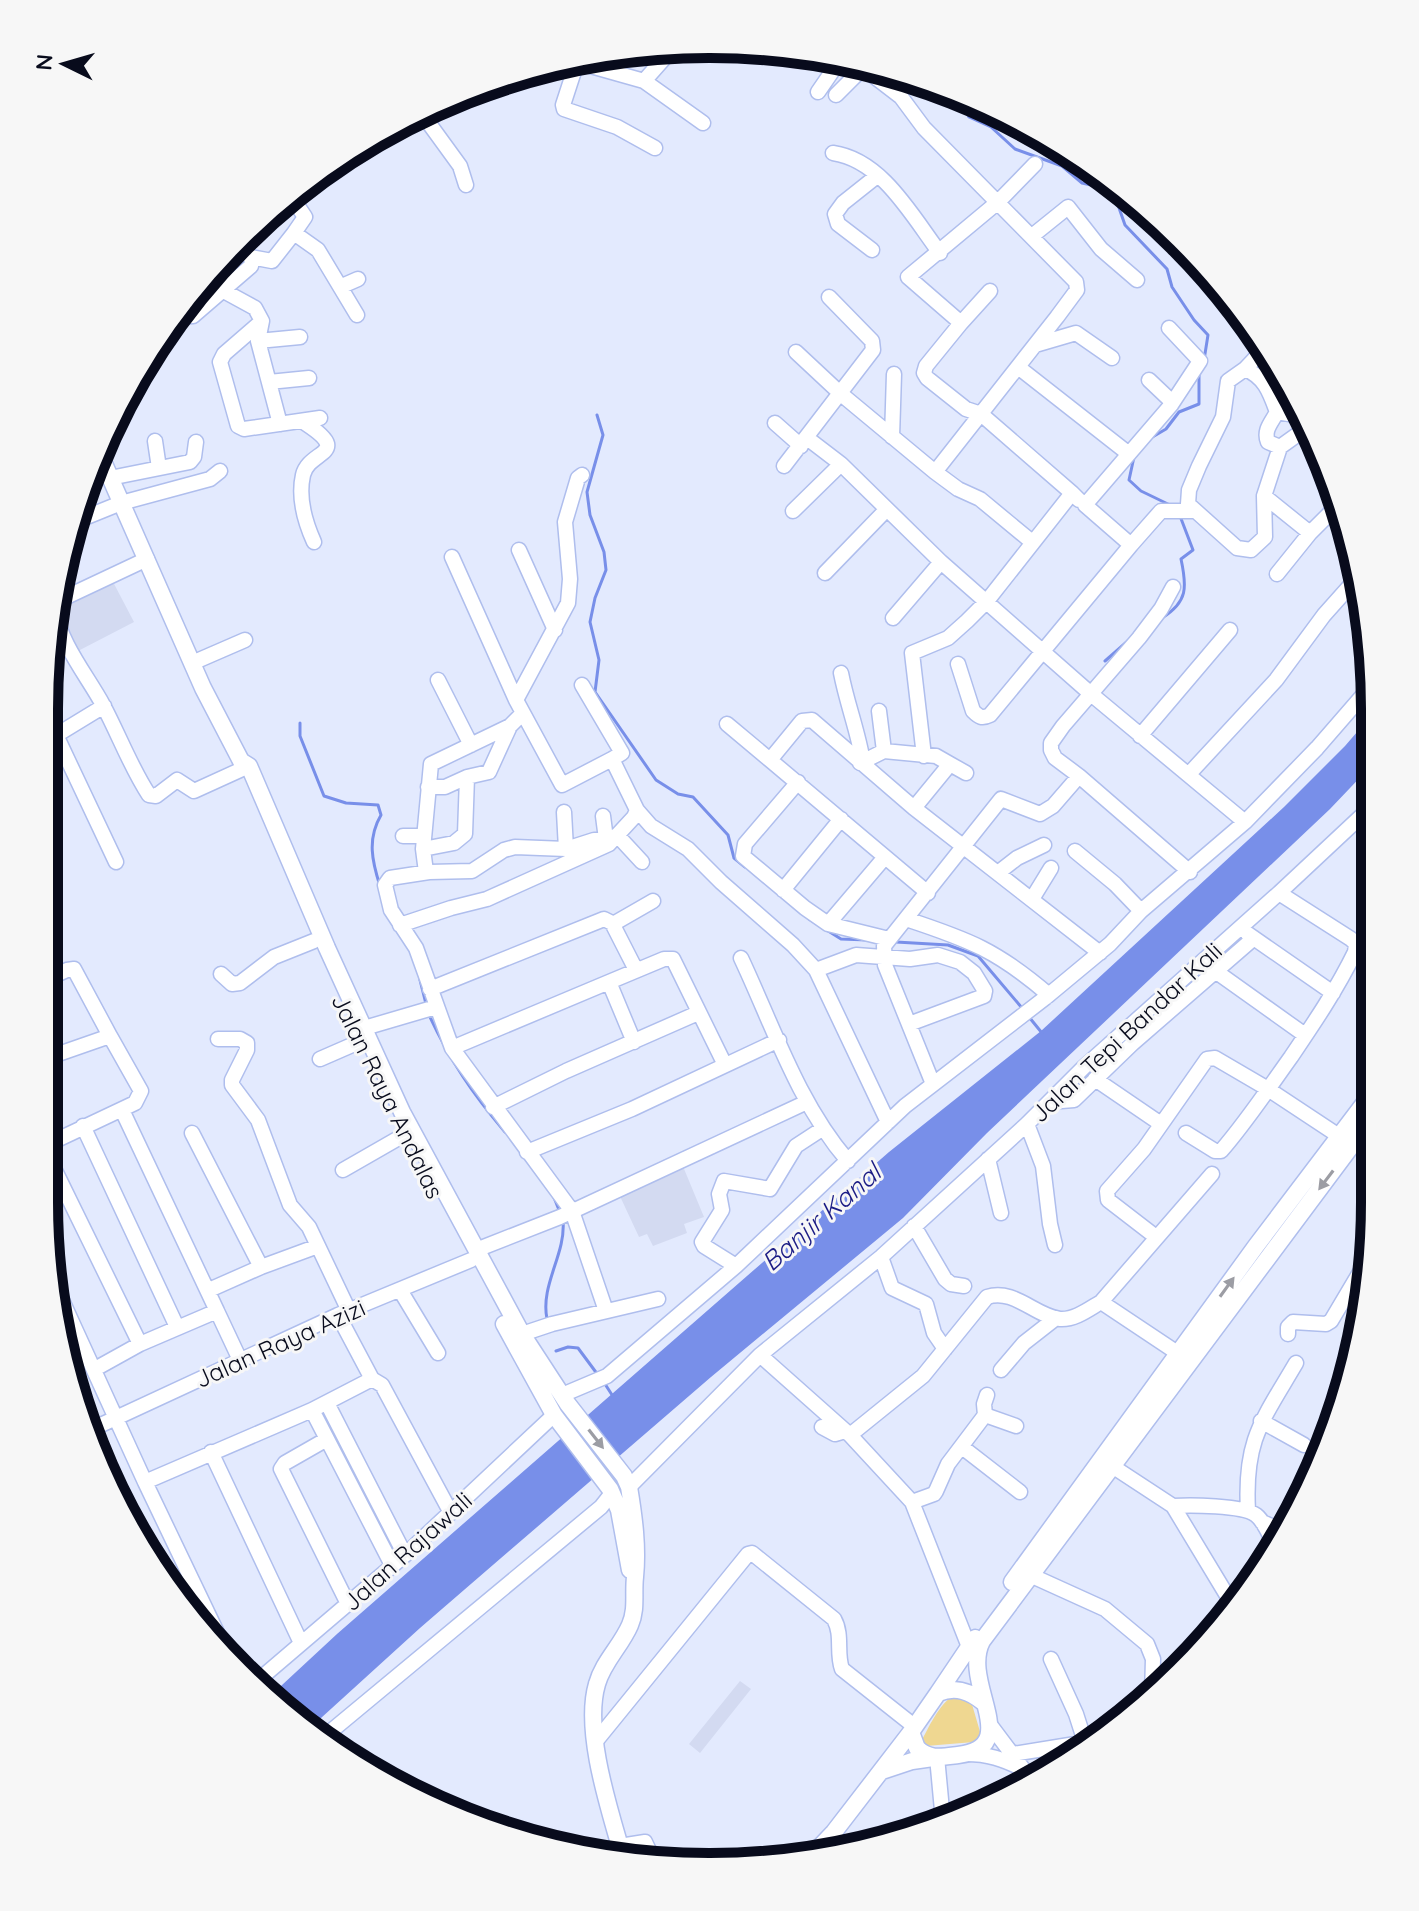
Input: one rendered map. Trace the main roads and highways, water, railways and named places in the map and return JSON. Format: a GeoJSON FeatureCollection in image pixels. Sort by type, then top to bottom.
{"type":"FeatureCollection","features":[{"type":"Feature","properties":{"kind":"main road","name":"Jalan Raya Andalas"},"geometry":{"type":"LineString","coordinates":[[105,467],[192,663],[244,766],[358,1034],[386,1080],[556,1418],[619,1510],[627,1565],[635,1578]]}},
{"type":"Feature","properties":{"kind":"main road","name":"Jalan Raya Andalas"},"geometry":{"type":"LineString","coordinates":[[281,852],[314,941],[404,1135],[436,1184]]}},
{"type":"Feature","properties":{"kind":"main road"},"geometry":{"type":"LineString","coordinates":[[881,1772],[912,1761],[966,1754],[979,1750],[987,1740],[991,1726],[972,1650],[1029,1557],[1162,1387],[1275,1234],[1361,1107]]}},
{"type":"Feature","properties":{"kind":"main road"},"geometry":{"type":"LineString","coordinates":[[823,1842],[881,1772],[1112,1466],[1179,1354],[1361,1132]]}},
{"type":"Feature","properties":{"kind":"main road","name":"Jalan Raya Andalas"},"geometry":{"type":"LineString","coordinates":[[517,1337],[626,1481],[638,1564],[635,1578]]}},
{"type":"Feature","properties":{"kind":"main road"},"geometry":{"type":"LineString","coordinates":[[620,1846],[602,1778],[596,1741],[596,1685],[633,1618],[635,1578]]}},
{"type":"Feature","properties":{"kind":"main road"},"geometry":{"type":"LineString","coordinates":[[938,1693],[960,1689],[984,1703]]}},
{"type":"Feature","properties":{"kind":"main road"},"geometry":{"type":"LineString","coordinates":[[912,1729],[917,1748],[936,1757]]}},
{"type":"Feature","properties":{"kind":"water","name":"Banjir Kanal"},"geometry":{"type":"Polygon","coordinates":[[[1361,727],[1361,776],[987,1133],[903,1218],[711,1377],[420,1628],[317,1721],[278,1689],[889,1152],[1041,1031],[1284,807],[1361,727]]]}},
{"type":"Feature","properties":{"kind":"waterway"},"geometry":{"type":"LineString","coordinates":[[966,111],[969,117],[991,127],[1015,149],[1062,166],[1082,183],[1097,186]]}},
{"type":"Feature","properties":{"kind":"waterway"},"geometry":{"type":"LineString","coordinates":[[1106,193],[1118,205],[1125,225],[1167,269],[1172,287],[1208,335],[1204,360]]}},
{"type":"Feature","properties":{"kind":"waterway"},"geometry":{"type":"LineString","coordinates":[[1149,439],[1166,429],[1179,412],[1199,404],[1199,374]]}},
{"type":"Feature","properties":{"kind":"waterway"},"geometry":{"type":"LineString","coordinates":[[597,415],[603,435],[587,492],[590,515],[604,552],[606,570],[590,622],[599,660],[595,692],[656,780],[678,794],[693,797],[728,835],[734,858],[745,867]]}},
{"type":"Feature","properties":{"kind":"waterway"},"geometry":{"type":"LineString","coordinates":[[1134,457],[1129,480],[1141,491],[1170,505]]}},
{"type":"Feature","properties":{"kind":"waterway"},"geometry":{"type":"LineString","coordinates":[[1162,618],[1181,600],[1184,593],[1181,559],[1193,550],[1180,516]]}},
{"type":"Feature","properties":{"kind":"waterway"},"geometry":{"type":"LineString","coordinates":[[1105,661],[1129,640]]}},
{"type":"Feature","properties":{"kind":"waterway"},"geometry":{"type":"LineString","coordinates":[[300,723],[300,736],[324,796],[346,803],[378,805],[381,815],[372,850],[380,886]]}},
{"type":"Feature","properties":{"kind":"waterway"},"geometry":{"type":"LineString","coordinates":[[809,919],[841,939],[868,940]]}},
{"type":"Feature","properties":{"kind":"waterway"},"geometry":{"type":"LineString","coordinates":[[896,942],[948,945],[978,956],[1022,1008]]}},
{"type":"Feature","properties":{"kind":"waterway"},"geometry":{"type":"LineString","coordinates":[[420,980],[426,1004]]}},
{"type":"Feature","properties":{"kind":"waterway"},"geometry":{"type":"LineString","coordinates":[[429,1015],[463,1076],[505,1132]]}},
{"type":"Feature","properties":{"kind":"waterway"},"geometry":{"type":"LineString","coordinates":[[1029,1017],[1042,1033]]}},
{"type":"Feature","properties":{"kind":"waterway"},"geometry":{"type":"LineString","coordinates":[[553,1195],[559,1210]]}},
{"type":"Feature","properties":{"kind":"waterway"},"geometry":{"type":"LineString","coordinates":[[547,1319],[547,1294],[561,1245],[563,1221]]}},
{"type":"Feature","properties":{"kind":"waterway"},"geometry":{"type":"LineString","coordinates":[[556,1351],[578,1348],[598,1375]]}},
{"type":"Feature","properties":{"kind":"waterway"},"geometry":{"type":"LineString","coordinates":[[605,1384],[614,1398]]}}]}
